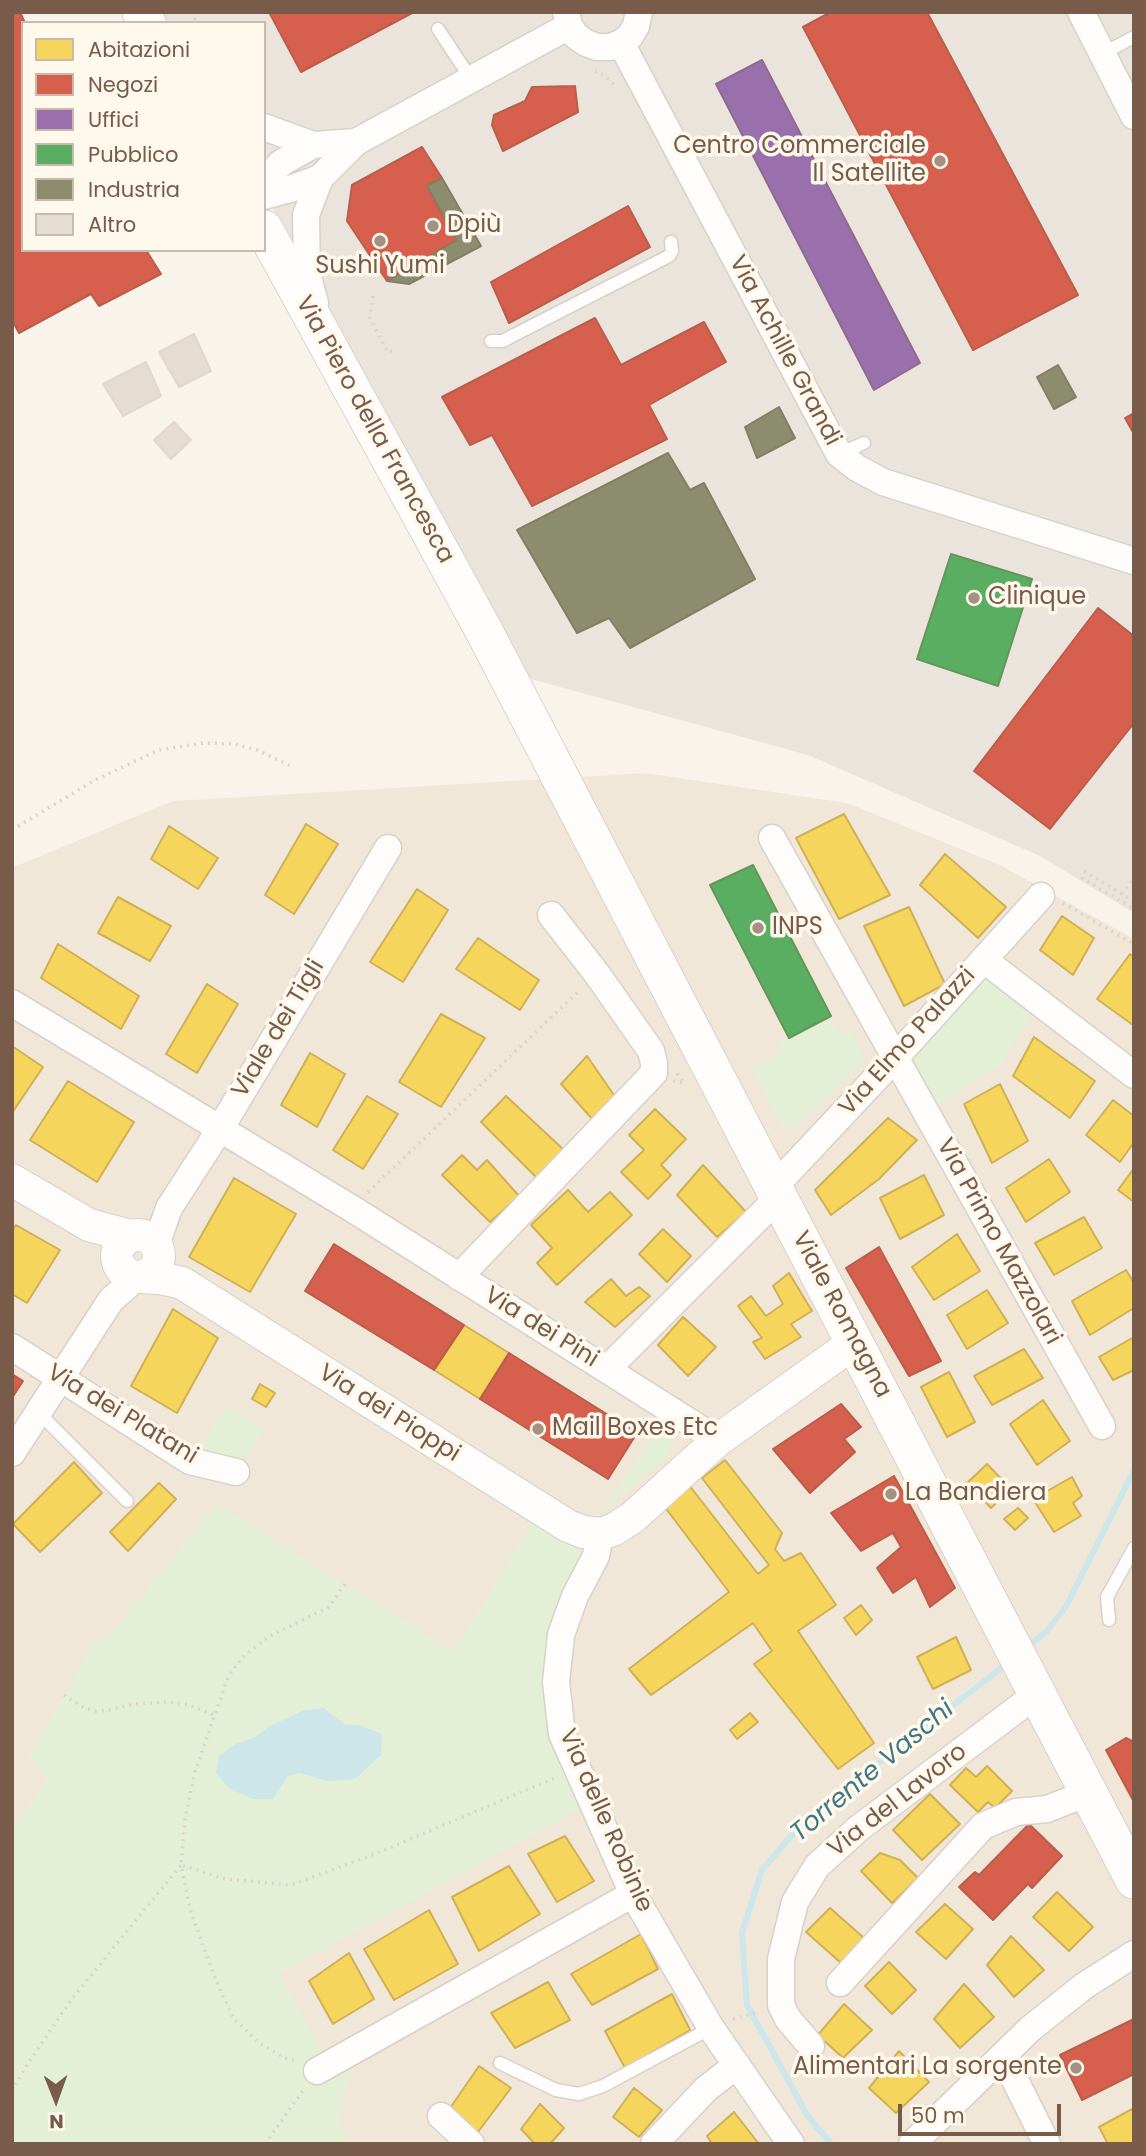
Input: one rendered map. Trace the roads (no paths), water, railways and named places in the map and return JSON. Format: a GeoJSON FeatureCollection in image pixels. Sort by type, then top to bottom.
{"type":"FeatureCollection","features":[{"type":"Feature","properties":{"kind":"main road","name":"Via Piero della Francesca"},"geometry":{"type":"LineString","coordinates":[[266,233],[484,631],[546,752]]}},
{"type":"Feature","properties":{"kind":"main road","name":"Viale Romagna"},"geometry":{"type":"LineString","coordinates":[[546,752],[1037,1694],[1071,1805],[1129,1879]]}},
{"type":"Feature","properties":{"kind":"street"},"geometry":{"type":"LineString","coordinates":[[325,341],[307,273],[306,215],[320,178],[356,142],[471,79],[567,19],[576,36],[586,43],[597,47],[610,47],[630,36],[636,26],[639,12]]}},
{"type":"Feature","properties":{"kind":"street"},"geometry":{"type":"LineString","coordinates":[[1081,12],[1134,116]]}},
{"type":"Feature","properties":{"kind":"street","name":"Via Achille Grandi"},"geometry":{"type":"LineString","coordinates":[[621,43],[839,454],[857,468],[883,482],[1134,561]]}},
{"type":"Feature","properties":{"kind":"street"},"geometry":{"type":"LineString","coordinates":[[266,128],[313,145],[356,142]]}},
{"type":"Feature","properties":{"kind":"street"},"geometry":{"type":"LineString","coordinates":[[266,180],[281,163],[313,145]]}},
{"type":"Feature","properties":{"kind":"street"},"geometry":{"type":"LineString","coordinates":[[266,195],[320,178]]}},
{"type":"Feature","properties":{"kind":"street","name":"Via Primo Mazzolari"},"geometry":{"type":"LineString","coordinates":[[772,838],[1102,1426]]}},
{"type":"Feature","properties":{"kind":"street","name":"Viale dei Tigli"},"geometry":{"type":"LineString","coordinates":[[12,1453],[220,1129],[387,848]]}},
{"type":"Feature","properties":{"kind":"street","name":"Via Elmo Palazzi"},"geometry":{"type":"LineString","coordinates":[[607,1369],[777,1192],[1041,896]]}},
{"type":"Feature","properties":{"kind":"street"},"geometry":{"type":"LineString","coordinates":[[459,1277],[653,1073],[654,1063],[650,1051],[597,974],[551,915]]}},
{"type":"Feature","properties":{"kind":"street"},"geometry":{"type":"LineString","coordinates":[[984,960],[1134,1075]]}},
{"type":"Feature","properties":{"kind":"street"},"geometry":{"type":"LineString","coordinates":[[12,1003],[220,1129]]}},
{"type":"Feature","properties":{"kind":"street","name":"Via dei Pini"},"geometry":{"type":"LineString","coordinates":[[220,1129],[718,1440]]}},
{"type":"Feature","properties":{"kind":"street"},"geometry":{"type":"LineString","coordinates":[[12,1180],[89,1225],[106,1243],[137,1255]]}},
{"type":"Feature","properties":{"kind":"street","name":"Via dei Pioppi"},"geometry":{"type":"LineString","coordinates":[[137,1255],[160,1278],[182,1283],[297,1347],[572,1519],[583,1532],[600,1534]]}},
{"type":"Feature","properties":{"kind":"street"},"geometry":{"type":"LineString","coordinates":[[600,1534],[613,1530],[632,1518],[718,1440],[855,1342]]}},
{"type":"Feature","properties":{"kind":"street","name":"Via dei Platani"},"geometry":{"type":"LineString","coordinates":[[12,1348],[190,1461],[236,1472]]}},
{"type":"Feature","properties":{"kind":"street","name":"Via delle Robinie"},"geometry":{"type":"LineString","coordinates":[[600,1534],[596,1556],[575,1596],[561,1635],[556,1682],[562,1734],[633,1894],[721,2024],[737,2065],[791,2144]]}},
{"type":"Feature","properties":{"kind":"street","name":"Via del Lavoro"},"geometry":{"type":"LineString","coordinates":[[811,2046],[788,2019],[781,2005],[781,1959],[795,1902],[817,1866],[859,1828],[1037,1694]]}},
{"type":"Feature","properties":{"kind":"street"},"geometry":{"type":"LineString","coordinates":[[840,1983],[984,1826],[1016,1812],[1071,1805]]}},
{"type":"Feature","properties":{"kind":"street"},"geometry":{"type":"LineString","coordinates":[[317,2071],[633,1894]]}},
{"type":"Feature","properties":{"kind":"street"},"geometry":{"type":"LineString","coordinates":[[912,2144],[1030,2029],[1084,1986],[1134,1954]]}},
{"type":"Feature","properties":{"kind":"street"},"geometry":{"type":"LineString","coordinates":[[1003,2056],[1047,2144]]}},
{"type":"Feature","properties":{"kind":"street"},"geometry":{"type":"LineString","coordinates":[[654,2144],[706,2088],[737,2065]]}},
{"type":"Feature","properties":{"kind":"street"},"geometry":{"type":"LineString","coordinates":[[441,2116],[471,2144]]}},
{"type":"Feature","properties":{"kind":"lane"},"geometry":{"type":"LineString","coordinates":[[438,29],[471,79]]}},
{"type":"Feature","properties":{"kind":"lane"},"geometry":{"type":"LineString","coordinates":[[1102,54],[1134,37]]}},
{"type":"Feature","properties":{"kind":"lane"},"geometry":{"type":"LineString","coordinates":[[491,341],[503,341],[669,256],[672,251],[671,242]]}},
{"type":"Feature","properties":{"kind":"lane"},"geometry":{"type":"LineString","coordinates":[[839,454],[864,443]]}},
{"type":"Feature","properties":{"kind":"lane"},"geometry":{"type":"LineString","coordinates":[[38,1412],[127,1501]]}},
{"type":"Feature","properties":{"kind":"lane"},"geometry":{"type":"LineString","coordinates":[[1109,1620],[1107,1597],[1134,1548]]}},
{"type":"Feature","properties":{"kind":"lane"},"geometry":{"type":"LineString","coordinates":[[500,2063],[556,2090],[579,2094],[603,2086],[721,2024]]}},
{"type":"Feature","properties":{"kind":"water"},"geometry":{"type":"Polygon","coordinates":[[[324,1708],[344,1724],[359,1725],[382,1734],[381,1755],[355,1779],[328,1781],[299,1773],[288,1776],[273,1799],[252,1799],[229,1788],[216,1773],[219,1756],[235,1744],[256,1737],[268,1727],[304,1710],[324,1708]]]}},
{"type":"Feature","properties":{"kind":"waterway","name":"Torrente Vaschi"},"geometry":{"type":"LineString","coordinates":[[1025,1649],[1046,1632],[1067,1605],[1134,1470]]}},
{"type":"Feature","properties":{"kind":"waterway","name":"Torrente Vaschi"},"geometry":{"type":"LineString","coordinates":[[831,2144],[807,2115],[747,2005],[742,1933],[762,1870],[805,1820],[1009,1662]]}},
{"type":"Feature","properties":{"kind":"place","name":"Centro Commerciale Il Satellite"},"geometry":{"type":"Point","coordinates":[940,161]}},
{"type":"Feature","properties":{"kind":"place","name":"Dpiù"},"geometry":{"type":"Point","coordinates":[433,226]}},
{"type":"Feature","properties":{"kind":"place","name":"Sushi Yumi"},"geometry":{"type":"Point","coordinates":[380,241]}},
{"type":"Feature","properties":{"kind":"place","name":"Clinique"},"geometry":{"type":"Point","coordinates":[974,598]}},
{"type":"Feature","properties":{"kind":"place","name":"INPS"},"geometry":{"type":"Point","coordinates":[758,928]}},
{"type":"Feature","properties":{"kind":"place","name":"Mail Boxes Etc"},"geometry":{"type":"Point","coordinates":[538,1429]}},
{"type":"Feature","properties":{"kind":"place","name":"La Bandiera"},"geometry":{"type":"Point","coordinates":[891,1494]}},
{"type":"Feature","properties":{"kind":"place","name":"Alimentari La sorgente"},"geometry":{"type":"Point","coordinates":[1076,2068]}}]}
